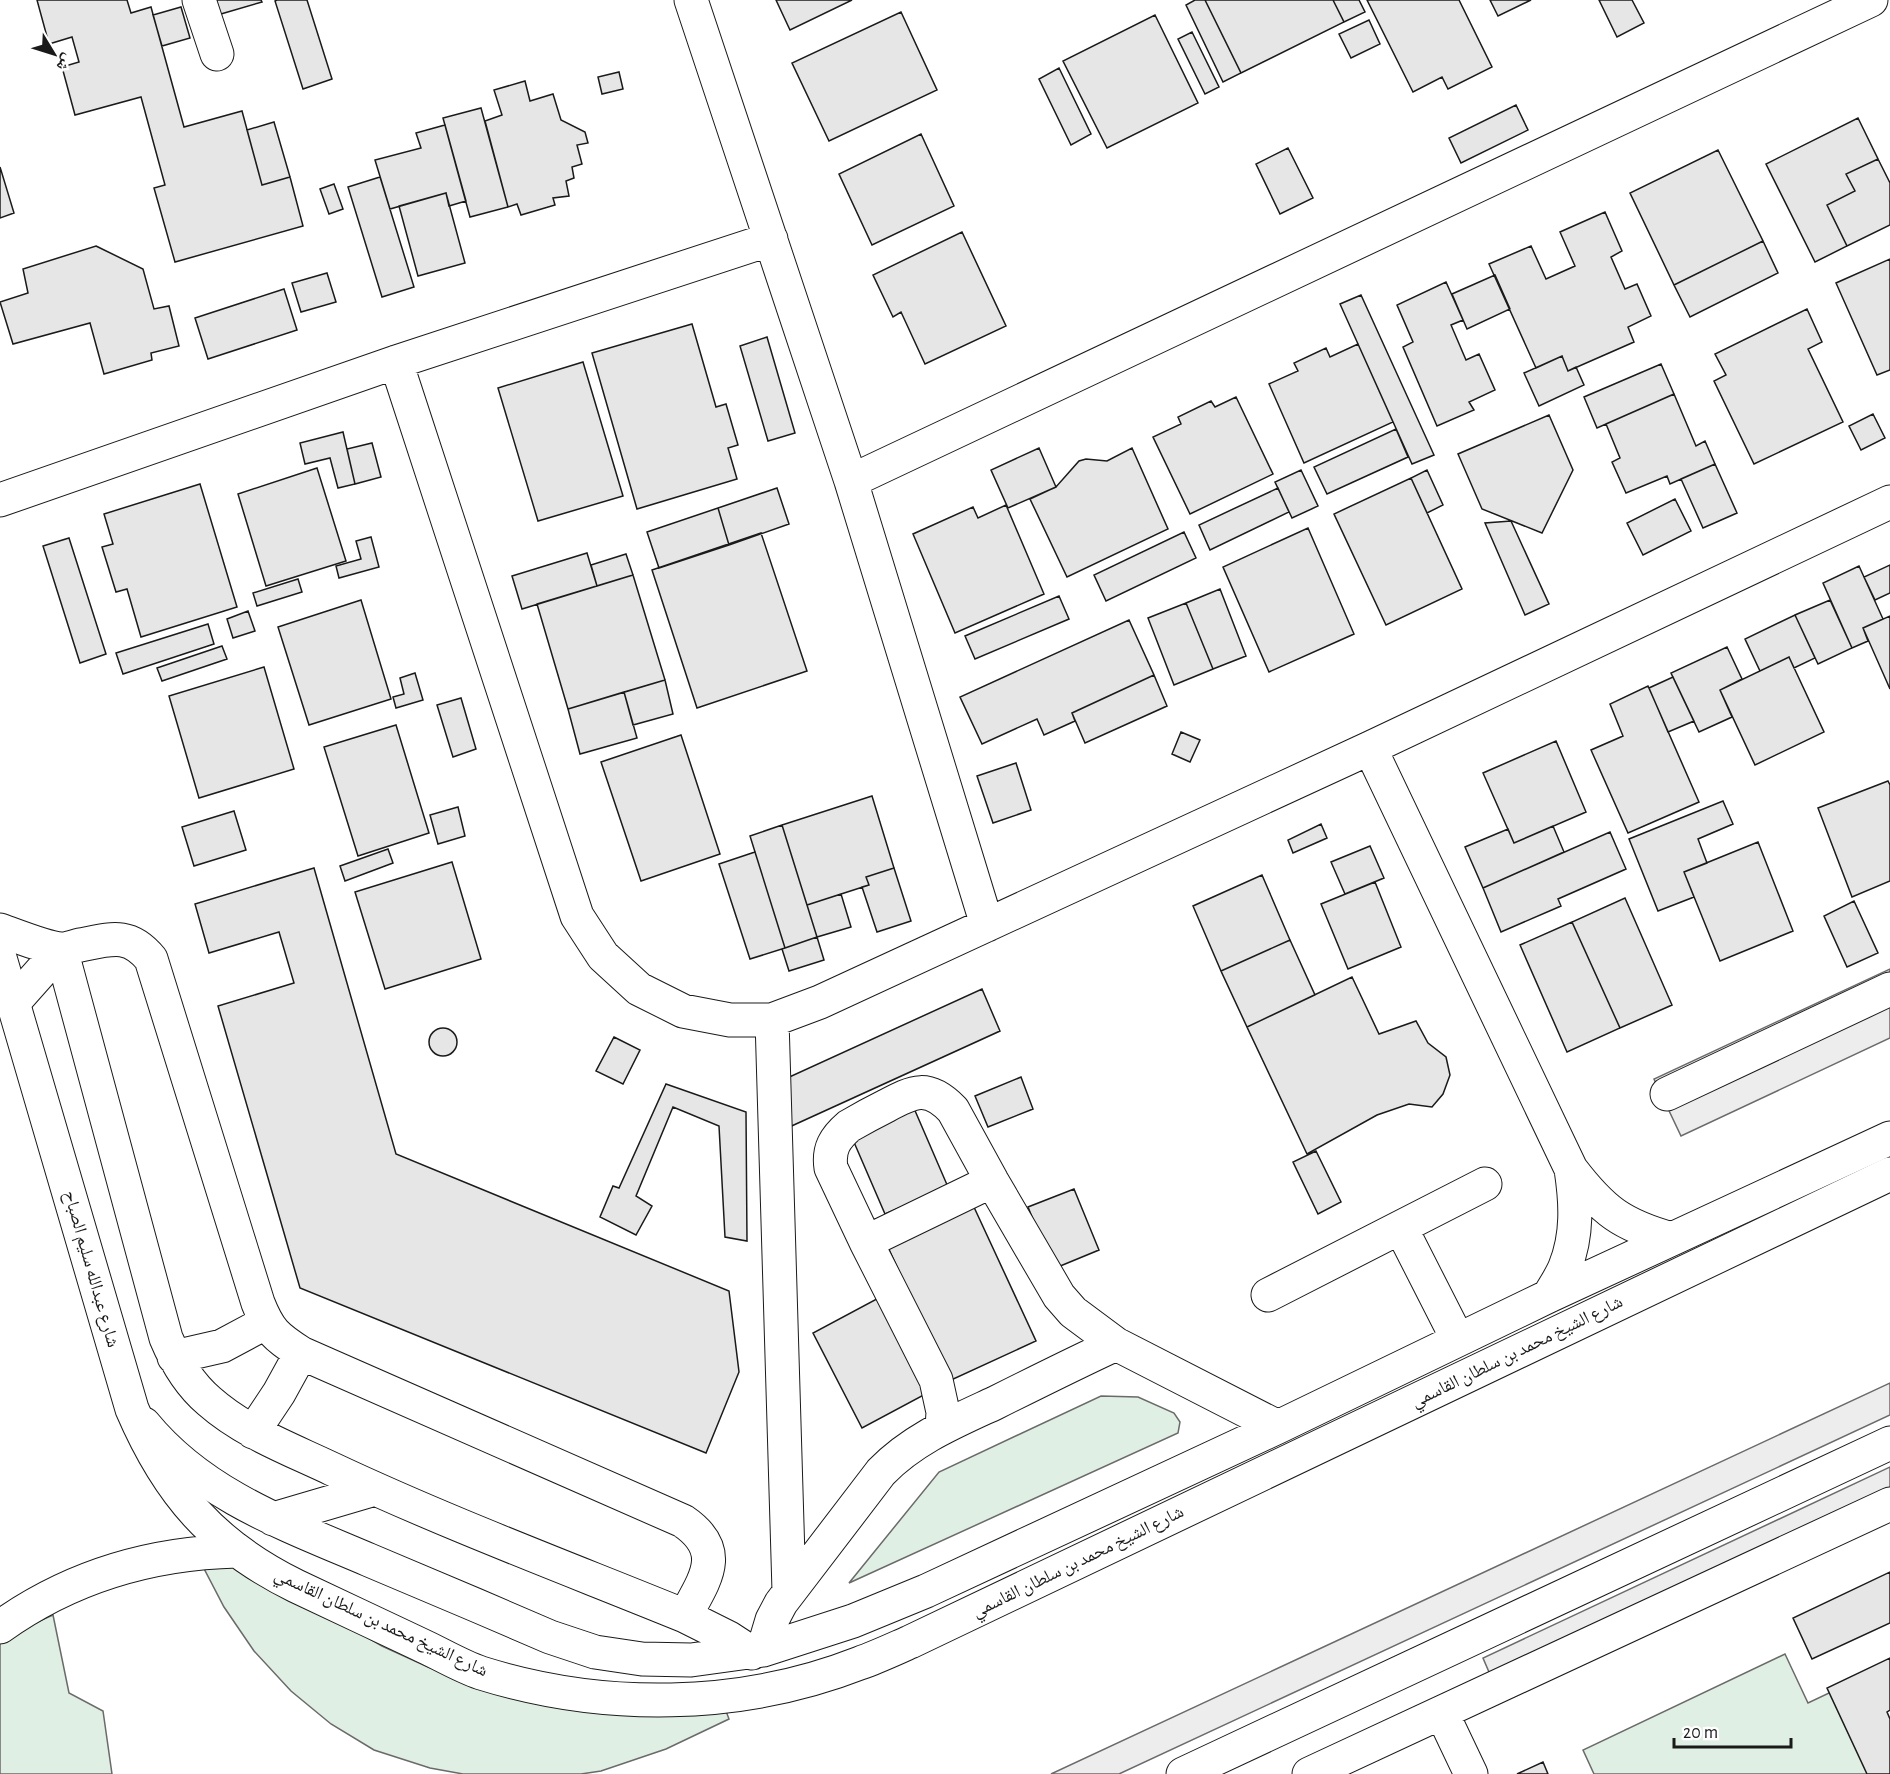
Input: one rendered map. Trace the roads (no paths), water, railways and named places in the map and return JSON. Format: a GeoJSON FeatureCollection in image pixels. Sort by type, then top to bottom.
{"type":"FeatureCollection","features":[{"type":"Feature","properties":{"kind":"street"},"geometry":{"type":"LineString","coordinates":[[200,0],[217,54]]}},
{"type":"Feature","properties":{"kind":"street"},"geometry":{"type":"LineString","coordinates":[[691,0],[851,481],[987,925]]}},
{"type":"Feature","properties":{"kind":"street"},"geometry":{"type":"LineString","coordinates":[[851,481],[1871,0]]}},
{"type":"Feature","properties":{"kind":"street"},"geometry":{"type":"LineString","coordinates":[[0,500],[396,362],[771,239]]}},
{"type":"Feature","properties":{"kind":"street"},"geometry":{"type":"LineString","coordinates":[[396,362],[578,916],[603,956],[639,989],[682,1011],[730,1020],[772,1020],[820,1002],[1370,748],[1890,502]]}},
{"type":"Feature","properties":{"kind":"street"},"geometry":{"type":"LineString","coordinates":[[1370,748],[1571,1169],[1590,1194],[1614,1215],[1642,1230],[1672,1239]]}},
{"type":"Feature","properties":{"kind":"street"},"geometry":{"type":"LineString","coordinates":[[0,930],[61,949],[108,939],[120,939],[133,942],[151,959],[265,1323],[275,1335],[301,1353],[683,1521],[696,1530],[706,1544],[710,1556],[704,1581],[685,1616]]}},
{"type":"Feature","properties":{"kind":"street"},"geometry":{"type":"LineString","coordinates":[[13,1002],[61,949]]}},
{"type":"Feature","properties":{"kind":"street"},"geometry":{"type":"LineString","coordinates":[[61,949],[166,1338],[174,1357],[189,1380],[208,1401],[253,1432],[375,1489],[685,1616],[757,1651]]}},
{"type":"Feature","properties":{"kind":"street","name":"شارع عبدالله سليم الصباح"},"geometry":{"type":"LineString","coordinates":[[0,958],[132,1409],[146,1442],[164,1473],[185,1502],[209,1528],[237,1551]]}},
{"type":"Feature","properties":{"kind":"street"},"geometry":{"type":"LineString","coordinates":[[1667,1094],[1890,989]]}},
{"type":"Feature","properties":{"kind":"street"},"geometry":{"type":"LineString","coordinates":[[772,1020],[789,1591]]}},
{"type":"Feature","properties":{"kind":"street"},"geometry":{"type":"LineString","coordinates":[[942,1428],[943,1412],[936,1380],[866,1242],[831,1168],[829,1156],[832,1145],[849,1126],[907,1094],[920,1092],[933,1094],[953,1110],[1059,1296],[1073,1312],[1116,1344],[1278,1427]]}},
{"type":"Feature","properties":{"kind":"street"},"geometry":{"type":"LineString","coordinates":[[132,1409],[150,1431],[191,1471],[215,1488],[273,1519],[550,1637],[595,1652],[642,1659],[691,1660],[757,1651],[844,1624],[926,1591],[1278,1427],[1549,1296],[1890,1138]]}},
{"type":"Feature","properties":{"kind":"street"},"geometry":{"type":"LineString","coordinates":[[1549,1296],[1565,1267],[1574,1235],[1575,1202],[1571,1169]]}},
{"type":"Feature","properties":{"kind":"street","name":"شارع الشيخ محمد بن سلطان القاسمي"},"geometry":{"type":"LineString","coordinates":[[237,1551],[286,1581],[479,1672],[532,1686],[598,1697],[642,1700],[697,1699],[752,1692],[806,1680],[859,1664],[910,1642],[1890,1174]]}},
{"type":"Feature","properties":{"kind":"street"},"geometry":{"type":"LineString","coordinates":[[866,1242],[992,1181]]}},
{"type":"Feature","properties":{"kind":"street"},"geometry":{"type":"LineString","coordinates":[[1268,1295],[1485,1184]]}},
{"type":"Feature","properties":{"kind":"street"},"geometry":{"type":"LineString","coordinates":[[1401,1228],[1458,1340]]}},
{"type":"Feature","properties":{"kind":"street"},"geometry":{"type":"LineString","coordinates":[[174,1357],[222,1346],[265,1323]]}},
{"type":"Feature","properties":{"kind":"street"},"geometry":{"type":"LineString","coordinates":[[757,1651],[789,1591],[881,1472],[896,1456],[942,1428],[1116,1344]]}},
{"type":"Feature","properties":{"kind":"street"},"geometry":{"type":"LineString","coordinates":[[253,1432],[279,1394],[301,1353]]}},
{"type":"Feature","properties":{"kind":"street"},"geometry":{"type":"LineString","coordinates":[[1183,1774],[1890,1443]]}},
{"type":"Feature","properties":{"kind":"street"},"geometry":{"type":"LineString","coordinates":[[273,1519],[375,1489]]}},
{"type":"Feature","properties":{"kind":"street"},"geometry":{"type":"LineString","coordinates":[[1309,1774],[1890,1504]]}},
{"type":"Feature","properties":{"kind":"street"},"geometry":{"type":"LineString","coordinates":[[0,1628],[49,1597],[111,1570],[143,1561],[191,1553],[237,1551]]}},
{"type":"Feature","properties":{"kind":"street"},"geometry":{"type":"LineString","coordinates":[[1442,1713],[1471,1774]]}}]}
